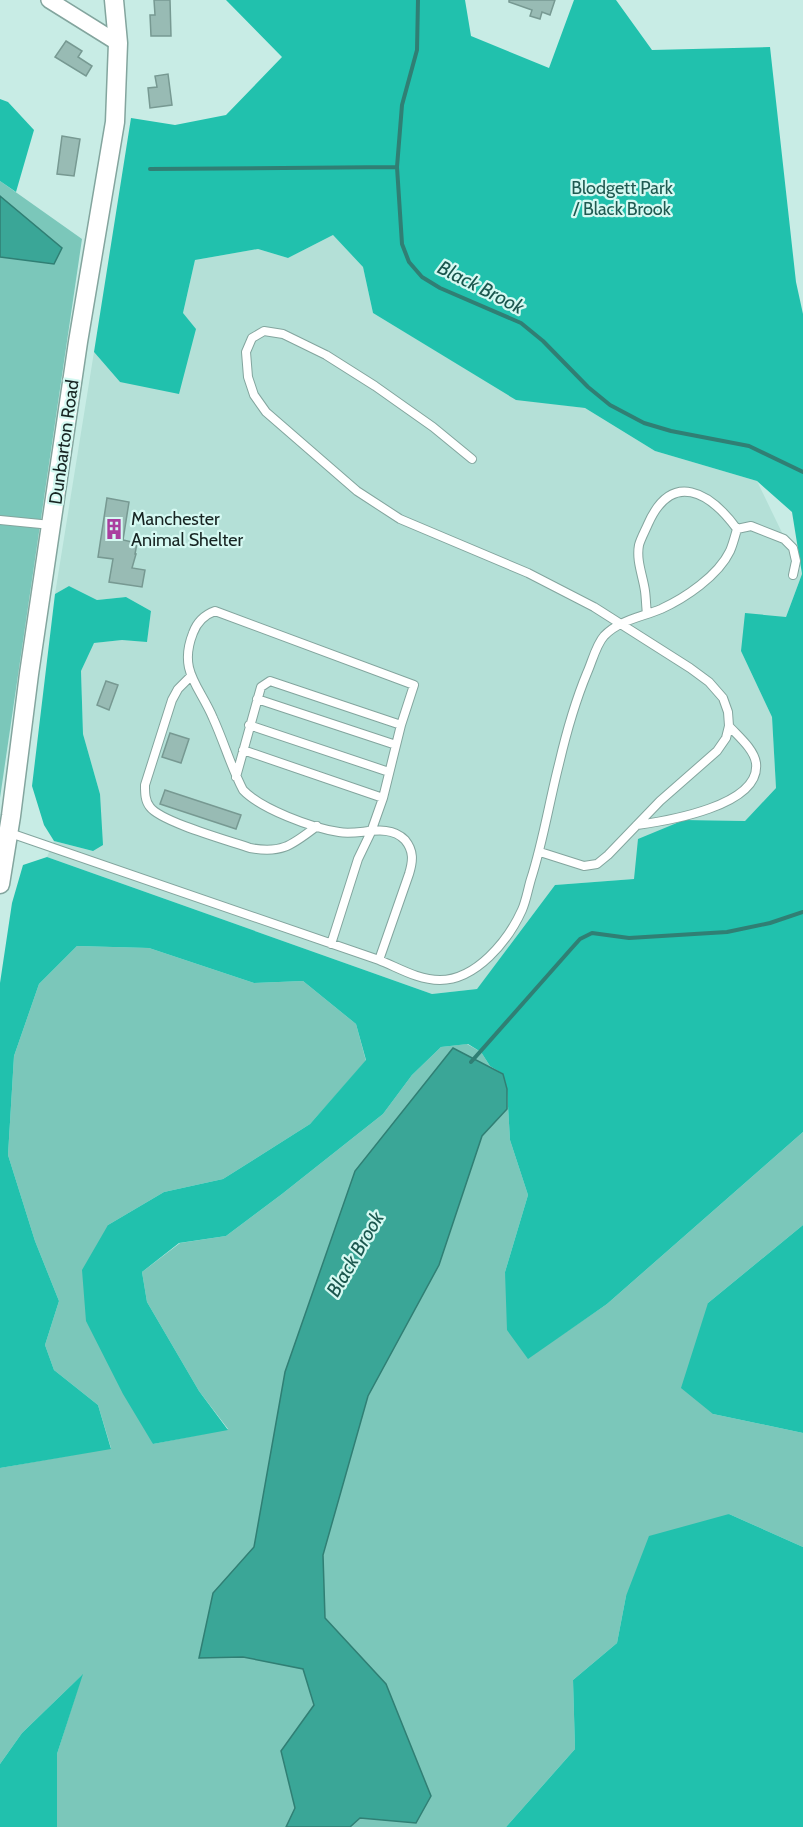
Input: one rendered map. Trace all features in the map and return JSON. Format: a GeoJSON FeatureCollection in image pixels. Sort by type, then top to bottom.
{"type":"FeatureCollection","features":[{"type":"Feature","properties":{"kind":"street"},"geometry":{"type":"LineString","coordinates":[[49,0],[117,43]]}},
{"type":"Feature","properties":{"kind":"street","name":"Dunbarton Road"},"geometry":{"type":"LineString","coordinates":[[0,884],[5,837],[86,294],[115,122],[117,43],[114,0]]}},
{"type":"Feature","properties":{"kind":"lane"},"geometry":{"type":"LineString","coordinates":[[472,459],[433,427],[375,386],[326,356],[283,334],[264,331],[252,338],[246,352],[248,377],[254,395],[266,412],[379,508],[559,587],[620,623],[709,682],[723,698],[728,712],[729,726],[726,738],[717,751],[660,801],[597,864],[584,866],[540,852]]}},
{"type":"Feature","properties":{"kind":"lane"},"geometry":{"type":"LineString","coordinates":[[647,614],[639,544],[659,504],[672,494],[686,490],[704,497],[725,513],[737,529]]}},
{"type":"Feature","properties":{"kind":"lane"},"geometry":{"type":"LineString","coordinates":[[0,520],[52,525]]}},
{"type":"Feature","properties":{"kind":"lane"},"geometry":{"type":"LineString","coordinates":[[737,529],[751,526],[783,539],[793,548],[794,575]]}},
{"type":"Feature","properties":{"kind":"lane"},"geometry":{"type":"LineString","coordinates":[[5,837],[380,960],[417,976],[448,980],[468,973],[486,962],[522,910],[540,852],[559,764],[583,683],[603,637],[620,623],[662,608],[683,596],[718,568],[730,552],[737,529]]}},
{"type":"Feature","properties":{"kind":"lane"},"geometry":{"type":"LineString","coordinates":[[331,944],[358,860],[371,832],[383,798],[401,725],[414,685],[215,610],[207,614],[195,626],[187,652],[188,668],[214,720],[243,790],[265,807],[317,826],[345,833],[371,832],[388,831],[400,836],[410,847],[413,860],[380,960]]}},
{"type":"Feature","properties":{"kind":"lane"},"geometry":{"type":"LineString","coordinates":[[191,676],[178,688],[169,710],[145,785],[144,795],[149,806],[166,818],[250,848],[262,850],[277,851],[288,848],[317,826]]}},
{"type":"Feature","properties":{"kind":"lane"},"geometry":{"type":"LineString","coordinates":[[236,777],[261,687],[270,681],[401,725]]}},
{"type":"Feature","properties":{"kind":"lane"},"geometry":{"type":"LineString","coordinates":[[257,699],[396,744]]}},
{"type":"Feature","properties":{"kind":"lane"},"geometry":{"type":"LineString","coordinates":[[249,725],[389,772]]}},
{"type":"Feature","properties":{"kind":"lane"},"geometry":{"type":"LineString","coordinates":[[637,825],[710,810],[741,792],[755,773],[756,763],[753,753],[729,726]]}},
{"type":"Feature","properties":{"kind":"lane"},"geometry":{"type":"LineString","coordinates":[[243,750],[383,798]]}},
{"type":"Feature","properties":{"kind":"shaded area"},"geometry":{"type":"Polygon","coordinates":[[[0,181],[82,239],[0,798],[0,181]]]}},
{"type":"Feature","properties":{"kind":"shaded area"},"geometry":{"type":"Polygon","coordinates":[[[333,235],[363,267],[373,313],[516,399],[585,408],[655,451],[757,481],[802,574],[786,617],[741,651],[772,717],[776,788],[745,821],[684,820],[634,879],[555,885],[477,989],[432,994],[47,857],[54,841],[93,851],[100,794],[83,734],[81,671],[93,643],[122,640],[147,641],[151,611],[126,597],[97,600],[69,586],[55,594],[94,352],[120,382],[183,313],[195,260],[258,249],[288,258],[333,235]]]}},
{"type":"Feature","properties":{"kind":"shaded area"},"geometry":{"type":"Polygon","coordinates":[[[77,946],[149,948],[254,983],[303,981],[356,1024],[366,1061],[310,1124],[223,1179],[164,1192],[108,1225],[153,1444],[228,1429],[199,1391],[147,1302],[142,1272],[180,1243],[226,1236],[282,1194],[383,1114],[412,1075],[441,1047],[467,1044],[481,1052],[490,1066],[503,1074],[507,1089],[510,1140],[528,1195],[505,1272],[528,1358],[607,1304],[803,1132],[803,1225],[708,1303],[713,1414],[803,1433],[803,1547],[729,1514],[626,1596],[617,1643],[573,1680],[575,1749],[506,1827],[57,1827],[57,1754],[82,1675],[22,1733],[0,1764],[0,1468],[111,1448],[98,1405],[54,1370],[45,1345],[59,1301],[35,1241],[8,1155],[14,1056],[39,984],[77,946]]]}},
{"type":"Feature","properties":{"kind":"green space","name":"Blodgett Park / Black Brook"},"geometry":{"type":"Polygon","coordinates":[[[226,0],[465,0],[471,36],[549,68],[574,0],[616,0],[652,50],[770,47],[796,282],[803,314],[803,1132],[607,1304],[528,1359],[507,1330],[505,1272],[528,1195],[510,1140],[507,1089],[503,1074],[490,1066],[481,1052],[468,1044],[441,1047],[412,1075],[383,1114],[282,1194],[226,1236],[179,1243],[142,1272],[147,1302],[199,1391],[228,1430],[153,1444],[123,1394],[86,1321],[82,1270],[108,1225],[164,1192],[223,1179],[310,1124],[366,1060],[356,1024],[303,981],[254,983],[149,948],[77,946],[39,984],[14,1056],[8,1155],[35,1241],[59,1301],[45,1345],[54,1370],[98,1405],[111,1449],[0,1468],[0,983],[12,903],[23,865],[47,857],[432,994],[477,989],[555,885],[634,879],[638,839],[684,820],[745,821],[776,788],[772,717],[741,651],[745,613],[786,617],[802,574],[792,512],[757,481],[655,451],[585,408],[516,400],[373,313],[363,267],[333,235],[288,258],[258,249],[195,260],[183,313],[196,329],[179,394],[120,382],[94,352],[131,118],[175,125],[226,115],[282,57],[226,0]]]}},
{"type":"Feature","properties":{"kind":"green space"},"geometry":{"type":"Polygon","coordinates":[[[0,99],[8,102],[34,130],[16,192],[0,181],[0,99]]]}},
{"type":"Feature","properties":{"kind":"green space"},"geometry":{"type":"Polygon","coordinates":[[[69,586],[97,600],[126,597],[151,611],[147,642],[122,640],[94,643],[81,671],[83,734],[100,794],[103,845],[93,851],[54,841],[44,825],[32,786],[55,594],[69,586]]]}},
{"type":"Feature","properties":{"kind":"green space"},"geometry":{"type":"Polygon","coordinates":[[[803,1225],[803,1433],[713,1414],[681,1388],[708,1303],[803,1225]]]}},
{"type":"Feature","properties":{"kind":"green space"},"geometry":{"type":"Polygon","coordinates":[[[729,1514],[803,1547],[803,1827],[506,1827],[575,1749],[573,1680],[617,1643],[626,1596],[649,1536],[729,1514]]]}},
{"type":"Feature","properties":{"kind":"green space"},"geometry":{"type":"Polygon","coordinates":[[[83,1674],[57,1754],[57,1827],[0,1827],[0,1764],[22,1733],[83,1674]]]}},
{"type":"Feature","properties":{"kind":"water"},"geometry":{"type":"Polygon","coordinates":[[[0,196],[62,248],[54,264],[0,257],[0,196]]]}},
{"type":"Feature","properties":{"kind":"water"},"geometry":{"type":"Polygon","coordinates":[[[453,1048],[503,1074],[507,1089],[507,1109],[482,1136],[439,1265],[368,1396],[323,1555],[325,1618],[386,1684],[431,1796],[416,1823],[360,1818],[350,1827],[286,1827],[295,1808],[281,1751],[314,1705],[303,1669],[243,1657],[199,1658],[213,1593],[254,1547],[285,1372],[355,1171],[453,1048]]]}},
{"type":"Feature","properties":{"kind":"building"},"geometry":{"type":"Polygon","coordinates":[[[154,0],[170,0],[171,36],[151,36],[150,15],[155,15],[154,0]]]}},
{"type":"Feature","properties":{"kind":"building"},"geometry":{"type":"Polygon","coordinates":[[[509,0],[555,0],[550,15],[542,12],[540,19],[530,16],[532,10],[509,2],[509,0]]]}},
{"type":"Feature","properties":{"kind":"building"},"geometry":{"type":"Polygon","coordinates":[[[66,41],[82,51],[78,57],[92,66],[86,76],[55,57],[66,41]]]}},
{"type":"Feature","properties":{"kind":"building"},"geometry":{"type":"Polygon","coordinates":[[[168,74],[172,105],[150,108],[148,88],[157,87],[155,76],[168,74]]]}},
{"type":"Feature","properties":{"kind":"building"},"geometry":{"type":"Polygon","coordinates":[[[62,136],[80,139],[74,176],[57,174],[62,136]]]}},
{"type":"Feature","properties":{"kind":"building"},"geometry":{"type":"Polygon","coordinates":[[[107,498],[129,502],[123,540],[137,543],[132,568],[145,570],[142,587],[109,582],[113,559],[98,557],[107,498]]]}},
{"type":"Feature","properties":{"kind":"building"},"geometry":{"type":"Polygon","coordinates":[[[106,681],[118,685],[109,710],[97,705],[106,681]]]}},
{"type":"Feature","properties":{"kind":"building"},"geometry":{"type":"Polygon","coordinates":[[[170,733],[189,739],[181,763],[162,757],[170,733]]]}},
{"type":"Feature","properties":{"kind":"building"},"geometry":{"type":"Polygon","coordinates":[[[165,790],[241,815],[236,829],[160,804],[165,790]]]}},
{"type":"Feature","properties":{"kind":"waterway","name":"Black Brook"},"geometry":{"type":"LineString","coordinates":[[418,0],[417,50],[402,105],[397,167],[402,244],[409,262],[422,277],[440,288],[521,323],[610,405],[644,423],[671,431],[749,446],[803,472]]}},
{"type":"Feature","properties":{"kind":"waterway"},"geometry":{"type":"LineString","coordinates":[[150,169],[397,167]]}},
{"type":"Feature","properties":{"kind":"waterway","name":"Black Brook"},"geometry":{"type":"LineString","coordinates":[[471,1062],[580,939],[592,933],[629,938],[727,932],[770,923],[803,912]]}},
{"type":"Feature","properties":{"kind":"place","name":"Manchester Animal Shelter"},"geometry":{"type":"Point","coordinates":[114,529]}}]}
